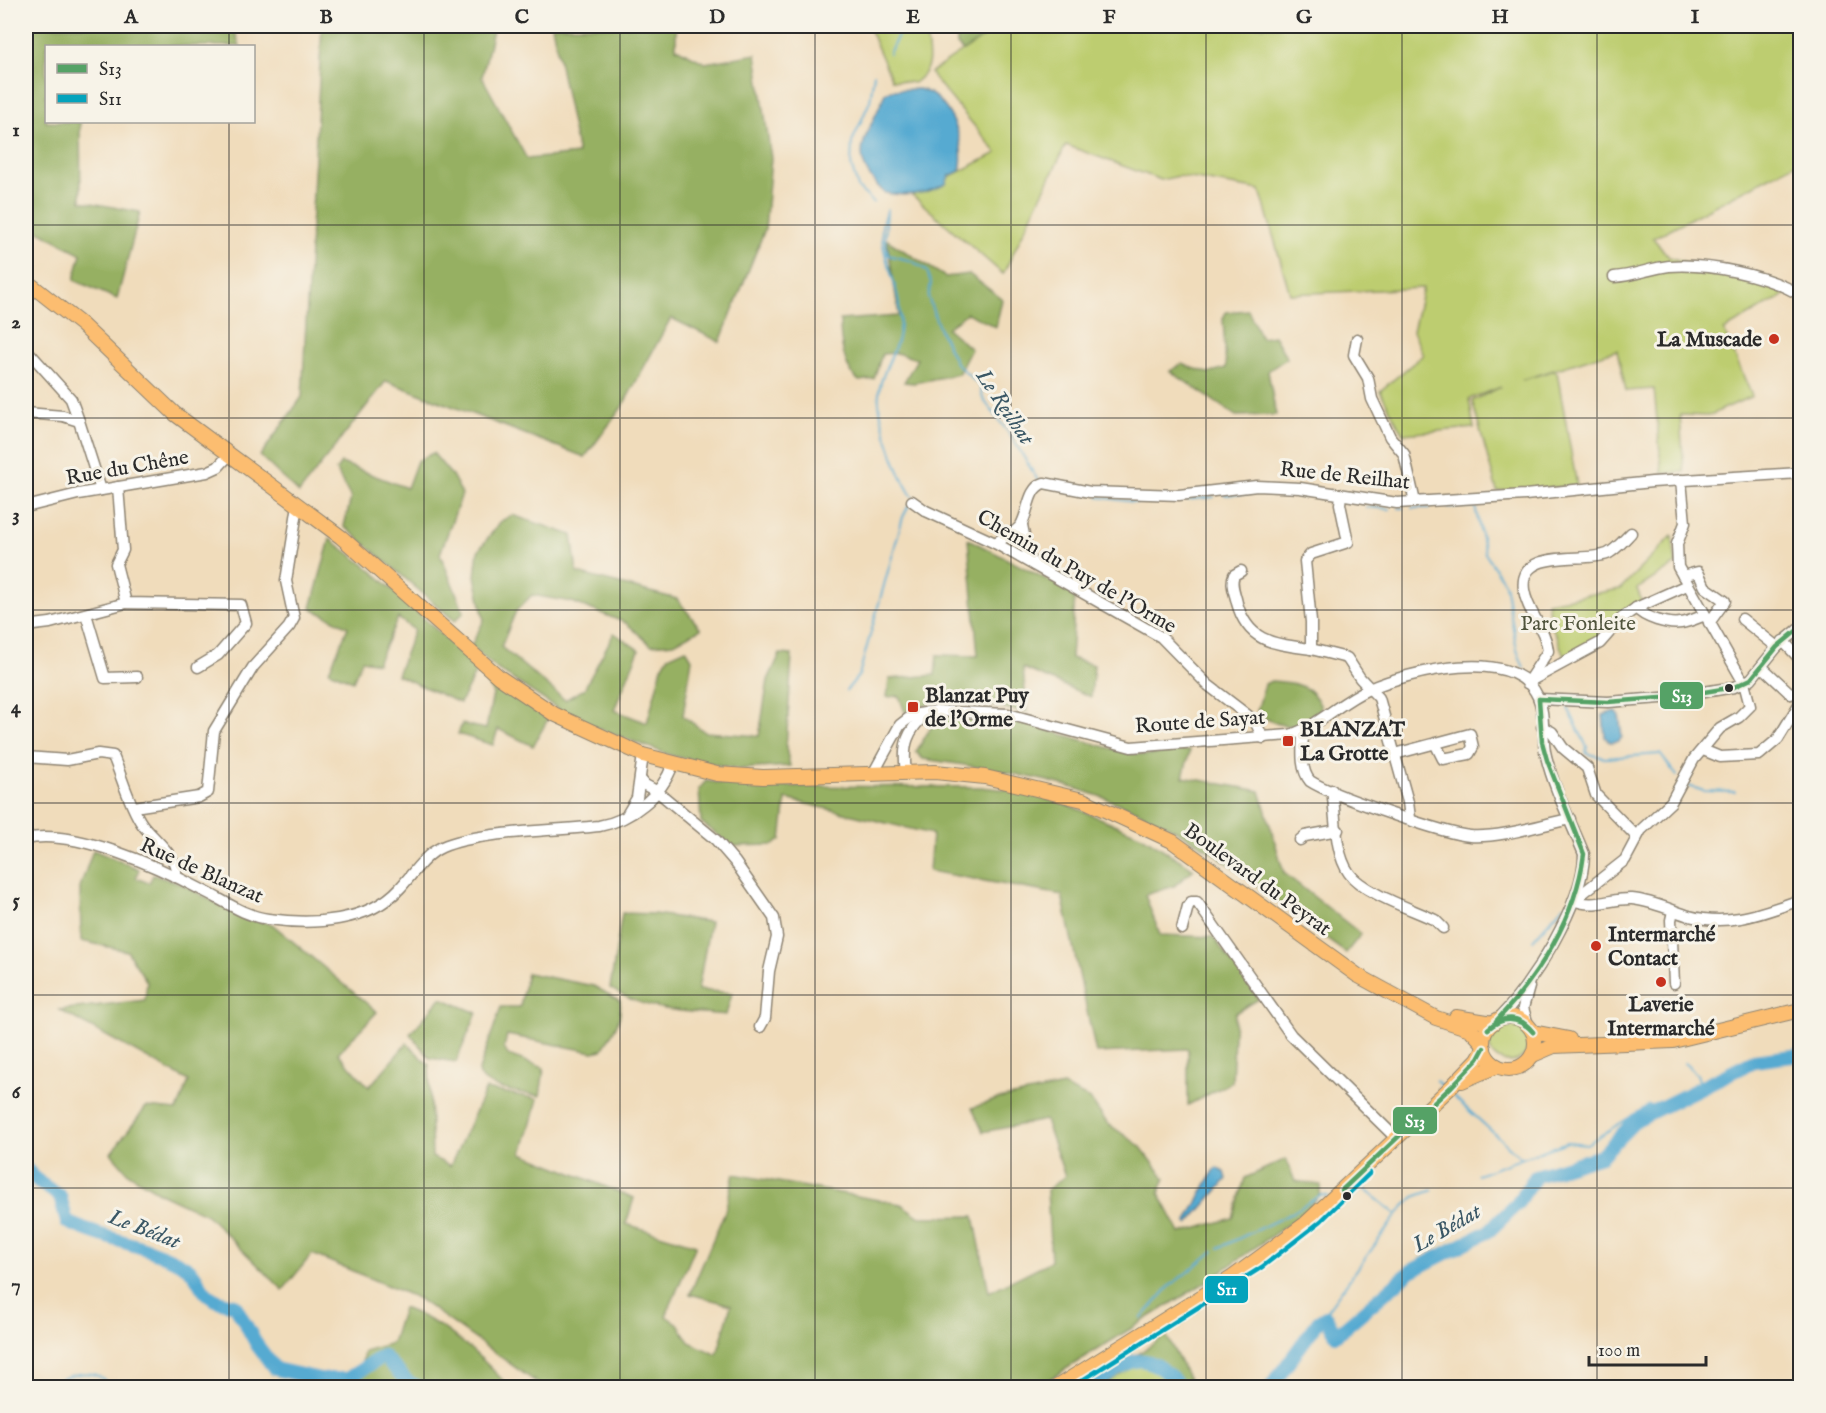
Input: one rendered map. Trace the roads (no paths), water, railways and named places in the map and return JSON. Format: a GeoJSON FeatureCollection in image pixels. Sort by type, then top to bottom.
{"type":"FeatureCollection","features":[{"type":"Feature","properties":{"kind":"main road","name":"Boulevard du Peyrat"},"geometry":{"type":"LineString","coordinates":[[26,281],[82,325],[176,414],[300,506],[379,569],[518,692],[554,714],[643,754],[673,764],[717,774],[763,777],[906,772],[985,777],[1033,786],[1083,800],[1131,820],[1190,853],[1357,975],[1436,1018],[1470,1029],[1483,1045]]}},
{"type":"Feature","properties":{"kind":"main road","name":"Boulevard du Peyrat"},"geometry":{"type":"LineString","coordinates":[[1401,1000],[1437,1013],[1494,1022]]}},
{"type":"Feature","properties":{"kind":"main road"},"geometry":{"type":"LineString","coordinates":[[1483,1045],[1491,1062],[1509,1069],[1520,1067],[1547,1046],[1652,1044],[1800,1010]]}},
{"type":"Feature","properties":{"kind":"main road"},"geometry":{"type":"LineString","coordinates":[[1055,1388],[1281,1243],[1316,1215],[1478,1059],[1486,1032],[1494,1022],[1509,1017],[1530,1028],[1575,1039],[1652,1036],[1719,1029]]}},
{"type":"Feature","properties":{"kind":"main road"},"geometry":{"type":"LineString","coordinates":[[1530,1028],[1535,1043],[1533,1055]]}},
{"type":"Feature","properties":{"kind":"main road"},"geometry":{"type":"LineString","coordinates":[[1452,1086],[1497,1066]]}},
{"type":"Feature","properties":{"kind":"street"},"geometry":{"type":"LineString","coordinates":[[1614,277],[1668,266],[1689,266],[1761,279],[1800,296]]}},
{"type":"Feature","properties":{"kind":"street"},"geometry":{"type":"LineString","coordinates":[[1357,339],[1354,355],[1368,378],[1372,399],[1390,437],[1404,454],[1415,502]]}},
{"type":"Feature","properties":{"kind":"street"},"geometry":{"type":"LineString","coordinates":[[26,349],[71,399],[101,490]]}},
{"type":"Feature","properties":{"kind":"street"},"geometry":{"type":"LineString","coordinates":[[26,413],[63,416],[79,421]]}},
{"type":"Feature","properties":{"kind":"street","name":"Rue du Chêne"},"geometry":{"type":"LineString","coordinates":[[26,507],[101,490],[207,472],[218,467],[230,454]]}},
{"type":"Feature","properties":{"kind":"street","name":"Rue de Reilhat"},"geometry":{"type":"LineString","coordinates":[[1022,525],[1041,484],[1100,492],[1179,495],[1257,486],[1320,490],[1390,503],[1526,495],[1681,480],[1800,473]]}},
{"type":"Feature","properties":{"kind":"street"},"geometry":{"type":"LineString","coordinates":[[1574,900],[1625,860],[1636,836],[1671,802],[1688,766],[1720,728],[1739,717],[1750,706],[1744,682],[1678,567],[1676,551],[1685,523],[1681,480]]}},
{"type":"Feature","properties":{"kind":"street"},"geometry":{"type":"LineString","coordinates":[[118,487],[123,550],[116,564],[126,603]]}},
{"type":"Feature","properties":{"kind":"street"},"geometry":{"type":"LineString","coordinates":[[1311,649],[1305,561],[1311,554],[1348,542],[1340,504],[1341,495]]}},
{"type":"Feature","properties":{"kind":"street","name":"Chemin du Puy de l'Orme"},"geometry":{"type":"LineString","coordinates":[[912,501],[926,511],[995,543],[1161,637],[1208,685],[1250,716],[1260,728],[1263,738]]}},
{"type":"Feature","properties":{"kind":"street"},"geometry":{"type":"LineString","coordinates":[[134,807],[199,797],[208,792],[216,726],[253,667],[290,627],[294,618],[286,581],[297,511],[300,506]]}},
{"type":"Feature","properties":{"kind":"street"},"geometry":{"type":"LineString","coordinates":[[995,543],[1022,525],[1028,555],[1034,565]]}},
{"type":"Feature","properties":{"kind":"street"},"geometry":{"type":"LineString","coordinates":[[1527,683],[1548,651],[1525,597],[1524,580],[1528,571],[1540,562],[1608,554],[1631,533]]}},
{"type":"Feature","properties":{"kind":"street"},"geometry":{"type":"LineString","coordinates":[[1241,571],[1234,575],[1232,581],[1240,615],[1255,635],[1274,644],[1311,649],[1347,658],[1369,689],[1379,698],[1410,818]]}},
{"type":"Feature","properties":{"kind":"street"},"geometry":{"type":"LineString","coordinates":[[1527,683],[1600,643],[1622,618],[1636,608],[1687,585],[1698,572],[1705,586],[1725,601],[1707,619],[1681,623],[1670,623],[1642,615],[1636,608]]}},
{"type":"Feature","properties":{"kind":"street"},"geometry":{"type":"LineString","coordinates":[[1687,585],[1705,586]]}},
{"type":"Feature","properties":{"kind":"street"},"geometry":{"type":"LineString","coordinates":[[26,626],[126,603],[241,605],[246,623],[218,655],[198,667]]}},
{"type":"Feature","properties":{"kind":"street"},"geometry":{"type":"LineString","coordinates":[[86,614],[105,678],[136,677]]}},
{"type":"Feature","properties":{"kind":"street"},"geometry":{"type":"LineString","coordinates":[[1742,619],[1800,659]]}},
{"type":"Feature","properties":{"kind":"street"},"geometry":{"type":"LineString","coordinates":[[1494,1022],[1511,1007],[1532,979],[1574,900],[1584,866],[1584,854],[1547,760],[1539,699],[1608,702],[1674,697],[1726,689],[1744,682],[1762,667],[1780,644],[1800,628]]}},
{"type":"Feature","properties":{"kind":"street","name":"Route de Sayat"},"geometry":{"type":"LineString","coordinates":[[873,774],[900,726],[913,715],[927,712],[957,710],[1008,714],[1131,747],[1263,738],[1303,731],[1369,689],[1443,669],[1471,665],[1495,668],[1527,683],[1539,699]]}},
{"type":"Feature","properties":{"kind":"street"},"geometry":{"type":"LineString","coordinates":[[1762,667],[1791,694],[1800,689]]}},
{"type":"Feature","properties":{"kind":"street"},"geometry":{"type":"LineString","coordinates":[[1703,750],[1720,757],[1759,755],[1778,739],[1800,703]]}},
{"type":"Feature","properties":{"kind":"street"},"geometry":{"type":"LineString","coordinates":[[906,772],[903,755],[905,740],[913,726],[927,712]]}},
{"type":"Feature","properties":{"kind":"street"},"geometry":{"type":"LineString","coordinates":[[1250,716],[1264,723],[1278,736]]}},
{"type":"Feature","properties":{"kind":"street"},"geometry":{"type":"LineString","coordinates":[[1542,727],[1552,732],[1563,748],[1587,768],[1596,795],[1636,836]]}},
{"type":"Feature","properties":{"kind":"street"},"geometry":{"type":"LineString","coordinates":[[1303,731],[1303,761],[1306,777],[1317,785],[1410,818],[1470,836],[1570,819]]}},
{"type":"Feature","properties":{"kind":"street"},"geometry":{"type":"LineString","coordinates":[[1395,754],[1435,743]]}},
{"type":"Feature","properties":{"kind":"street"},"geometry":{"type":"LineString","coordinates":[[26,757],[67,760],[98,754],[112,756],[141,823],[174,864],[176,877]]}},
{"type":"Feature","properties":{"kind":"street"},"geometry":{"type":"LineString","coordinates":[[624,818],[637,798],[643,754]]}},
{"type":"Feature","properties":{"kind":"street","name":"Rue de Blanzat"},"geometry":{"type":"LineString","coordinates":[[26,839],[40,838],[86,843],[176,877],[245,913],[260,917],[276,920],[343,918],[361,915],[384,902],[397,891],[425,858],[447,845],[481,838],[599,826],[624,818],[658,792],[668,778],[673,764]]}},
{"type":"Feature","properties":{"kind":"street"},"geometry":{"type":"LineString","coordinates":[[640,779],[645,786],[658,792],[706,831],[726,851],[776,921],[777,937],[769,971],[765,1018],[760,1027]]}},
{"type":"Feature","properties":{"kind":"street"},"geometry":{"type":"LineString","coordinates":[[1332,790],[1343,860],[1354,879],[1364,887],[1435,920],[1443,928]]}},
{"type":"Feature","properties":{"kind":"street"},"geometry":{"type":"LineString","coordinates":[[1300,840],[1305,836],[1338,830]]}},
{"type":"Feature","properties":{"kind":"street"},"geometry":{"type":"LineString","coordinates":[[1574,900],[1585,905],[1609,899],[1638,900],[1710,921],[1743,920],[1800,900]]}},
{"type":"Feature","properties":{"kind":"street"},"geometry":{"type":"LineString","coordinates":[[1182,929],[1188,906],[1191,902],[1197,902],[1291,1035],[1397,1138]]}},
{"type":"Feature","properties":{"kind":"street"},"geometry":{"type":"LineString","coordinates":[[1673,911],[1671,920],[1674,983]]}},
{"type":"Feature","properties":{"kind":"street"},"geometry":{"type":"LineString","coordinates":[[1530,1028],[1523,1008],[1532,979]]}},
{"type":"Feature","properties":{"kind":"water"},"geometry":{"type":"Polygon","coordinates":[[[919,89],[939,101],[954,122],[961,147],[960,171],[949,176],[946,184],[932,190],[909,195],[885,193],[865,167],[862,156],[863,144],[885,93],[891,90],[919,89]]]}},
{"type":"Feature","properties":{"kind":"water"},"geometry":{"type":"Polygon","coordinates":[[[1615,711],[1619,715],[1622,737],[1619,741],[1610,742],[1605,737],[1603,715],[1615,711]]]}},
{"type":"Feature","properties":{"kind":"water"},"geometry":{"type":"Polygon","coordinates":[[[1217,1168],[1225,1172],[1227,1179],[1188,1224],[1186,1223],[1214,1170],[1217,1168]]]}},
{"type":"Feature","properties":{"kind":"waterway","name":"Le Reilhat"},"geometry":{"type":"LineString","coordinates":[[889,53],[903,26]]}},
{"type":"Feature","properties":{"kind":"waterway","name":"Le Reilhat"},"geometry":{"type":"LineString","coordinates":[[873,202],[858,188],[851,164],[852,142],[870,101],[874,74]]}},
{"type":"Feature","properties":{"kind":"waterway","name":"Le Reilhat"},"geometry":{"type":"LineString","coordinates":[[887,210],[885,239],[888,255],[912,261],[927,271],[931,283],[928,297],[939,328],[956,363],[980,386],[983,399],[1011,436],[1039,482]]}},
{"type":"Feature","properties":{"kind":"waterway"},"geometry":{"type":"LineString","coordinates":[[886,213],[882,224],[883,247],[897,295],[900,323],[897,342],[880,385],[879,403],[892,452],[913,497]]}},
{"type":"Feature","properties":{"kind":"waterway","name":"Le Reilhat"},"geometry":{"type":"LineString","coordinates":[[1224,495],[1256,493]]}},
{"type":"Feature","properties":{"kind":"waterway","name":"Le Reilhat"},"geometry":{"type":"LineString","coordinates":[[1266,493],[1271,494]]}},
{"type":"Feature","properties":{"kind":"waterway","name":"Le Reilhat"},"geometry":{"type":"LineString","coordinates":[[1280,494],[1305,497]]}},
{"type":"Feature","properties":{"kind":"waterway","name":"Le Reilhat"},"geometry":{"type":"LineString","coordinates":[[1098,497],[1135,502],[1173,501]]}},
{"type":"Feature","properties":{"kind":"waterway","name":"Le Reilhat"},"geometry":{"type":"LineString","coordinates":[[1184,500],[1214,497]]}},
{"type":"Feature","properties":{"kind":"waterway","name":"Le Reilhat"},"geometry":{"type":"LineString","coordinates":[[1316,497],[1325,498]]}},
{"type":"Feature","properties":{"kind":"waterway"},"geometry":{"type":"LineString","coordinates":[[846,691],[859,675],[903,517],[909,505]]}},
{"type":"Feature","properties":{"kind":"waterway","name":"Le Reilhat"},"geometry":{"type":"LineString","coordinates":[[1447,507],[1475,506],[1485,553],[1505,584],[1517,650],[1524,668]]}},
{"type":"Feature","properties":{"kind":"waterway","name":"Le Reilhat"},"geometry":{"type":"LineString","coordinates":[[1366,507],[1390,509]]}},
{"type":"Feature","properties":{"kind":"waterway","name":"Le Reilhat"},"geometry":{"type":"LineString","coordinates":[[1412,508],[1429,508]]}},
{"type":"Feature","properties":{"kind":"waterway","name":"Le Reilhat"},"geometry":{"type":"LineString","coordinates":[[1568,708],[1587,747],[1586,753],[1605,758],[1660,754],[1677,776]]}},
{"type":"Feature","properties":{"kind":"waterway","name":"Le Reilhat"},"geometry":{"type":"LineString","coordinates":[[1685,785],[1704,791],[1735,792]]}},
{"type":"Feature","properties":{"kind":"waterway"},"geometry":{"type":"LineString","coordinates":[[1533,940],[1563,906]]}},
{"type":"Feature","properties":{"kind":"waterway","name":"Le Bédat"},"geometry":{"type":"LineString","coordinates":[[1270,1388],[1318,1322],[1326,1317],[1336,1335],[1411,1271],[1489,1231],[1517,1204],[1536,1176],[1601,1156],[1636,1120],[1754,1061],[1800,1055]]}},
{"type":"Feature","properties":{"kind":"waterway"},"geometry":{"type":"LineString","coordinates":[[1684,1063],[1697,1074],[1701,1088]]}},
{"type":"Feature","properties":{"kind":"waterway"},"geometry":{"type":"LineString","coordinates":[[1436,1081],[1442,1086]]}},
{"type":"Feature","properties":{"kind":"waterway"},"geometry":{"type":"LineString","coordinates":[[1452,1095],[1520,1157]]}},
{"type":"Feature","properties":{"kind":"waterway"},"geometry":{"type":"LineString","coordinates":[[1477,1175],[1567,1142],[1587,1144],[1649,1105]]}},
{"type":"Feature","properties":{"kind":"waterway","name":"Le Bédat"},"geometry":{"type":"LineString","coordinates":[[26,1169],[40,1183],[60,1196],[67,1222],[169,1258],[190,1270],[212,1298],[235,1305],[257,1345],[275,1369],[320,1379],[347,1379],[383,1356],[408,1382],[421,1388]]}},
{"type":"Feature","properties":{"kind":"waterway"},"geometry":{"type":"LineString","coordinates":[[1344,1198],[1352,1198],[1363,1188],[1397,1215]]}},
{"type":"Feature","properties":{"kind":"waterway"},"geometry":{"type":"LineString","coordinates":[[1319,1321],[1402,1208],[1414,1197],[1433,1190]]}},
{"type":"Feature","properties":{"kind":"waterway"},"geometry":{"type":"LineString","coordinates":[[1219,1248],[1290,1214],[1321,1195],[1327,1196]]}},
{"type":"Feature","properties":{"kind":"waterway"},"geometry":{"type":"LineString","coordinates":[[1141,1319],[1170,1286],[1214,1251]]}},
{"type":"Feature","properties":{"kind":"waterway","name":"Le Bédat"},"geometry":{"type":"LineString","coordinates":[[1086,1388],[1114,1370],[1135,1361],[1145,1361],[1156,1365],[1181,1388]]}},
{"type":"Feature","properties":{"kind":"waterway","name":"Le Bédat"},"geometry":{"type":"LineString","coordinates":[[39,1388],[67,1377],[87,1373],[104,1380],[110,1388]]}},
{"type":"Feature","properties":{"kind":"place","name":"La Muscade"},"geometry":{"type":"Point","coordinates":[1774,339]}},
{"type":"Feature","properties":{"kind":"place","name":"Blanzat Puy de l'Orme"},"geometry":{"type":"Point","coordinates":[913,707]}},
{"type":"Feature","properties":{"kind":"place","name":"BLANZAT La Grotte"},"geometry":{"type":"Point","coordinates":[1288,741]}},
{"type":"Feature","properties":{"kind":"place","name":"Intermarché Contact"},"geometry":{"type":"Point","coordinates":[1596,946]}},
{"type":"Feature","properties":{"kind":"place","name":"Laverie Intermarché"},"geometry":{"type":"Point","coordinates":[1661,982]}},
{"type":"Feature","properties":{"kind":"park label","name":"Parc Fonleite"},"geometry":{"type":"Point","coordinates":[1578,623]}}]}
